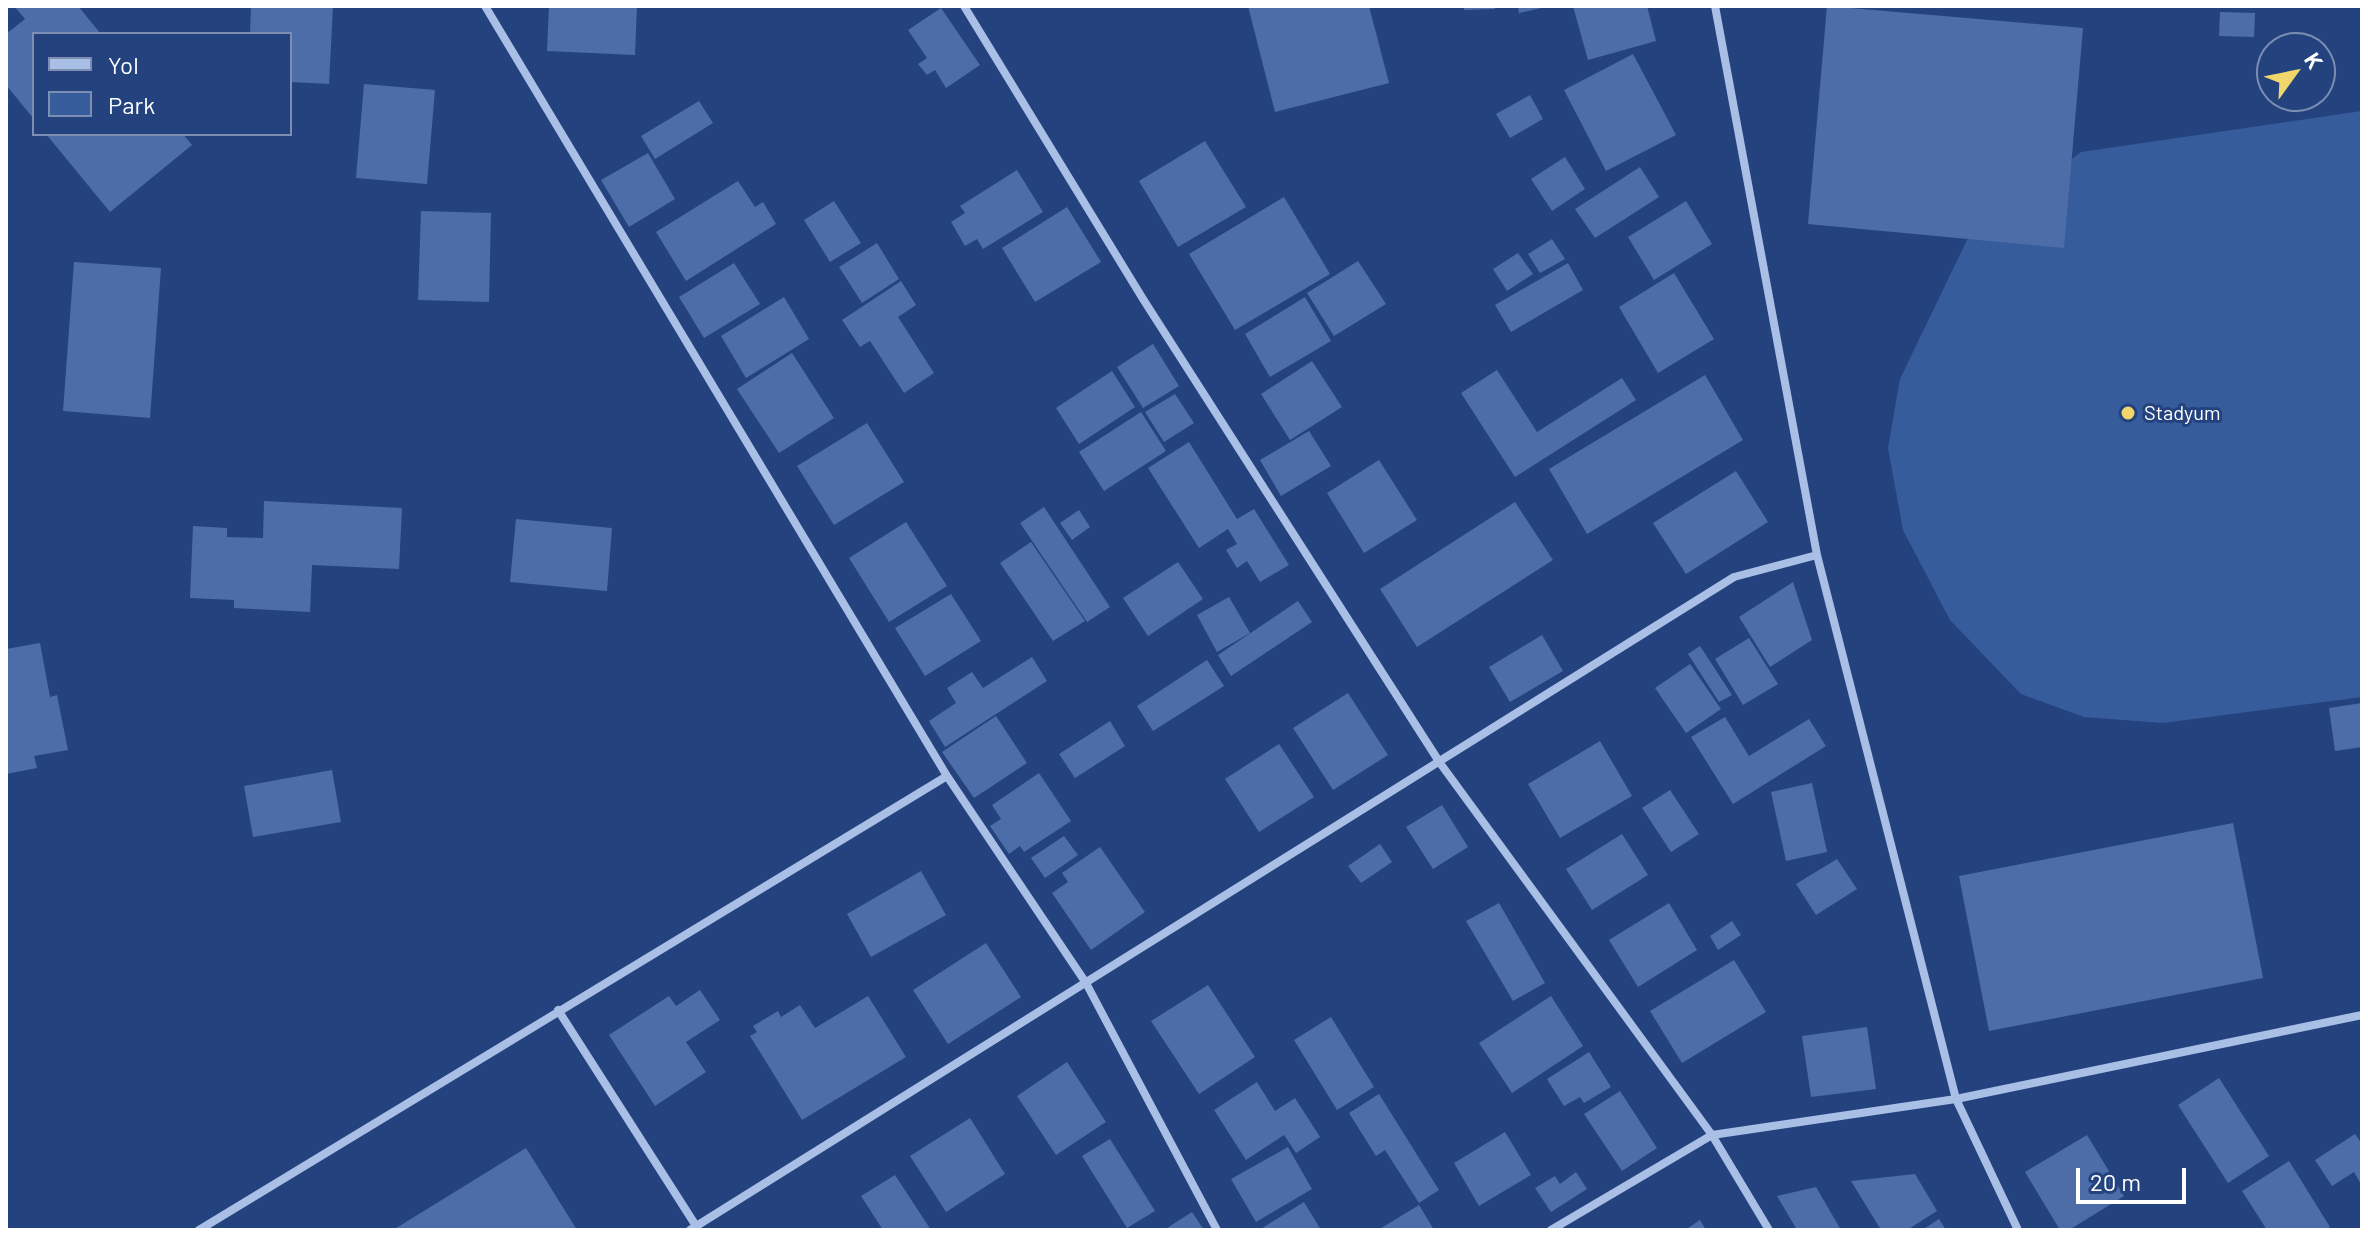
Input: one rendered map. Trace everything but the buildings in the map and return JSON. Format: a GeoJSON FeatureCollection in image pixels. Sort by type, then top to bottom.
{"type":"FeatureCollection","features":[{"type":"Feature","properties":{"kind":"street"},"geometry":{"type":"LineString","coordinates":[[485,6],[947,776],[1086,983],[1217,1230]]}},
{"type":"Feature","properties":{"kind":"street"},"geometry":{"type":"LineString","coordinates":[[964,6],[1143,299],[1440,763],[1712,1135],[1769,1230]]}},
{"type":"Feature","properties":{"kind":"street"},"geometry":{"type":"LineString","coordinates":[[1715,6],[1817,555],[1956,1099],[2018,1230]]}},
{"type":"Feature","properties":{"kind":"street"},"geometry":{"type":"LineString","coordinates":[[558,1010],[695,1229],[1734,577],[1817,555]]}},
{"type":"Feature","properties":{"kind":"street"},"geometry":{"type":"LineString","coordinates":[[199,1230],[947,776]]}},
{"type":"Feature","properties":{"kind":"street"},"geometry":{"type":"LineString","coordinates":[[1551,1230],[1712,1135],[1956,1099],[2362,1015]]}},
{"type":"Feature","properties":{"kind":"green space","name":"Stadyum"},"geometry":{"type":"Polygon","coordinates":[[[2362,111],[2362,697],[2163,723],[2084,717],[2021,694],[1950,620],[1903,530],[1888,448],[1900,379],[1967,240],[2081,152],[2362,111]]]}},
{"type":"Feature","properties":{"kind":"place","name":"Stadyum"},"geometry":{"type":"Point","coordinates":[2128,413]}}]}
